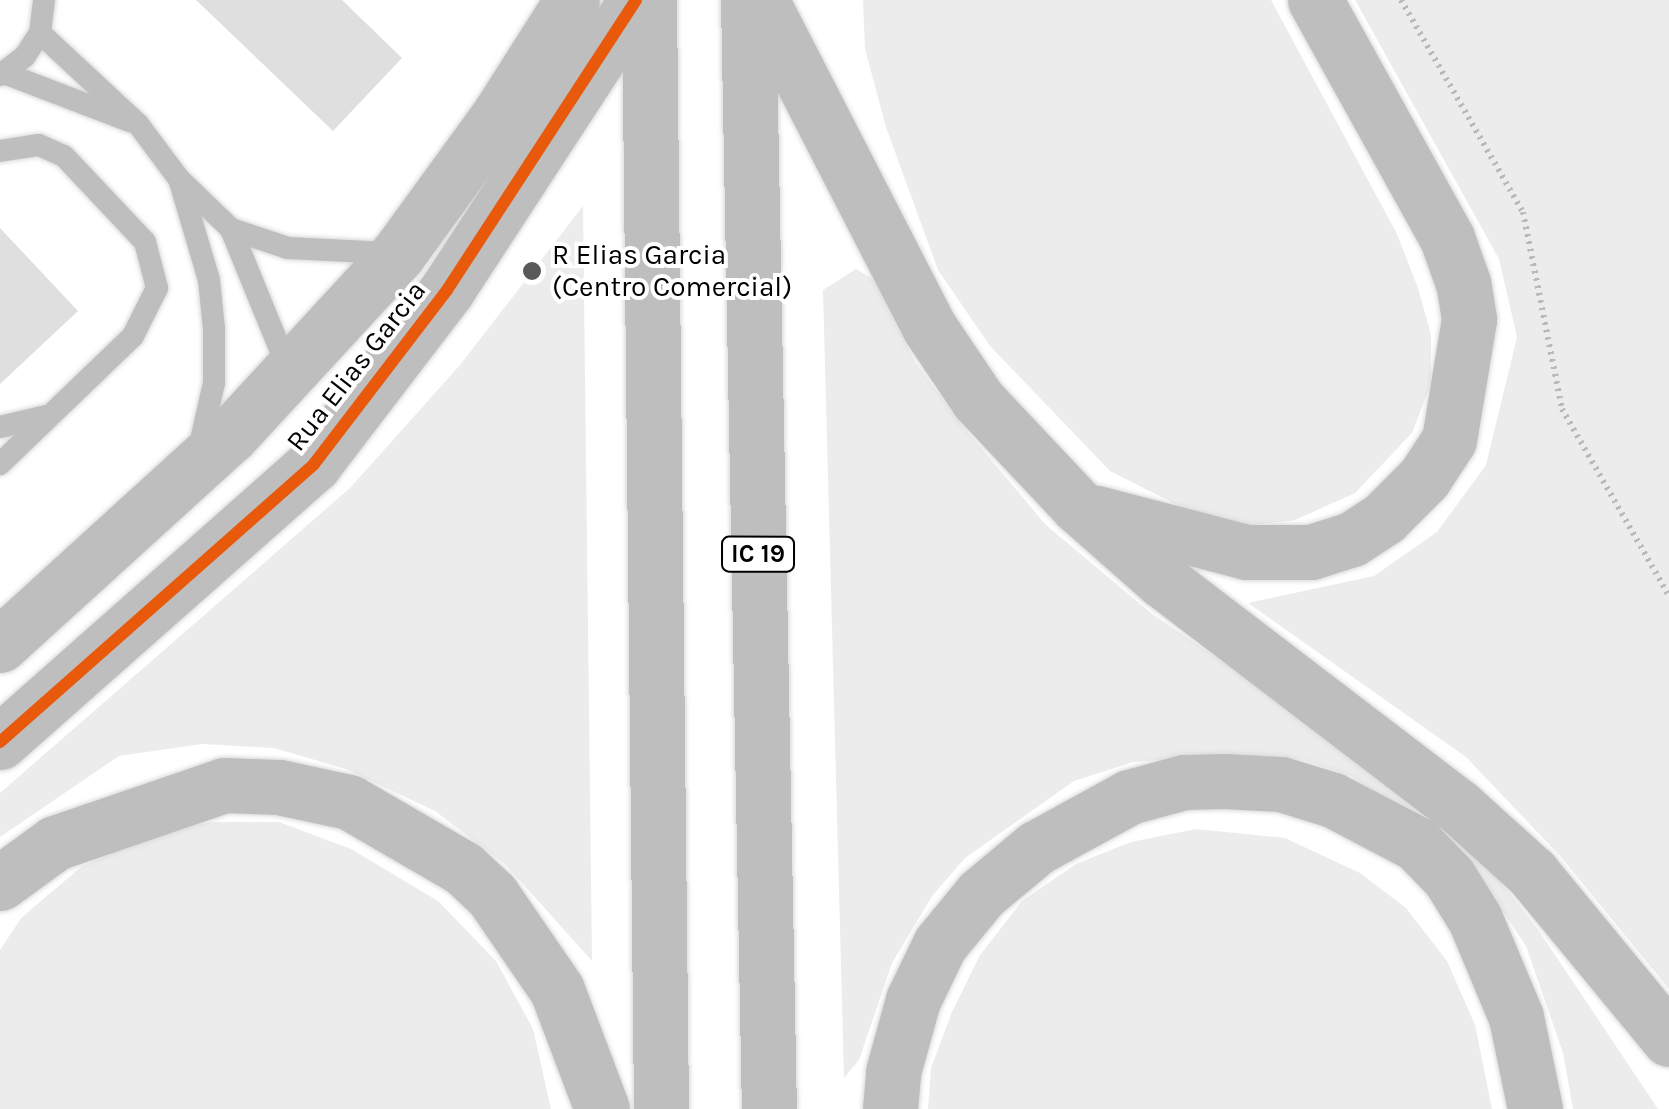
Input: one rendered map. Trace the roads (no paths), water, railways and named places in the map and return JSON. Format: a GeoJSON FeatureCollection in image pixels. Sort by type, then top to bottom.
{"type":"FeatureCollection","features":[{"type":"Feature","properties":{"kind":"main road","name":"Rua Elias Garcia"},"geometry":{"type":"LineString","coordinates":[[0,646],[194,471],[290,374],[398,254],[499,116],[572,0]]}},
{"type":"Feature","properties":{"kind":"main road","name":"Rua Elias Garcia"},"geometry":{"type":"LineString","coordinates":[[0,742],[314,464],[447,290],[636,0]]}},
{"type":"Feature","properties":{"kind":"main road"},"geometry":{"type":"LineString","coordinates":[[649,0],[661,1109]]}},
{"type":"Feature","properties":{"kind":"main road","name":"IC 19"},"geometry":{"type":"LineString","coordinates":[[748,0],[768,1109]]}},
{"type":"Feature","properties":{"kind":"main road"},"geometry":{"type":"LineString","coordinates":[[761,0],[930,327],[978,400],[1078,506],[1162,580],[1460,807],[1532,873],[1669,1039]]}},
{"type":"Feature","properties":{"kind":"main road"},"geometry":{"type":"LineString","coordinates":[[1078,506],[1247,552],[1310,552],[1352,539],[1384,518],[1424,478],[1449,440],[1469,319],[1463,283],[1447,238],[1315,0]]}},
{"type":"Feature","properties":{"kind":"main road"},"geometry":{"type":"LineString","coordinates":[[290,374],[314,464]]}},
{"type":"Feature","properties":{"kind":"main road"},"geometry":{"type":"LineString","coordinates":[[890,1109],[892,1072],[913,1000],[940,944],[981,894],[1036,848],[1129,797],[1184,782],[1224,781],[1281,784],[1333,800],[1417,844],[1449,877],[1475,920],[1516,1018],[1535,1109]]}},
{"type":"Feature","properties":{"kind":"main road"},"geometry":{"type":"LineString","coordinates":[[0,882],[55,844],[224,786],[279,787],[349,802],[462,868],[492,896],[556,990],[602,1109]]}},
{"type":"Feature","properties":{"kind":"lane"},"geometry":{"type":"LineString","coordinates":[[44,0],[40,32],[2,74],[138,124]]}},
{"type":"Feature","properties":{"kind":"lane"},"geometry":{"type":"LineString","coordinates":[[40,32],[138,124],[178,179],[230,229],[290,374]]}},
{"type":"Feature","properties":{"kind":"lane"},"geometry":{"type":"LineString","coordinates":[[0,151],[40,144],[64,156],[145,242],[154,264],[155,299],[142,324],[0,464]]}},
{"type":"Feature","properties":{"kind":"lane"},"geometry":{"type":"LineString","coordinates":[[178,179],[209,280],[214,329],[214,383],[194,471]]}},
{"type":"Feature","properties":{"kind":"lane"},"geometry":{"type":"LineString","coordinates":[[230,229],[288,248],[398,254]]}},
{"type":"Feature","properties":{"kind":"lane"},"geometry":{"type":"LineString","coordinates":[[0,427],[51,415]]}},
{"type":"Feature","properties":{"kind":"place","name":"R Elias Garcia (Centro Comercial)"},"geometry":{"type":"Point","coordinates":[532,271]}}]}
